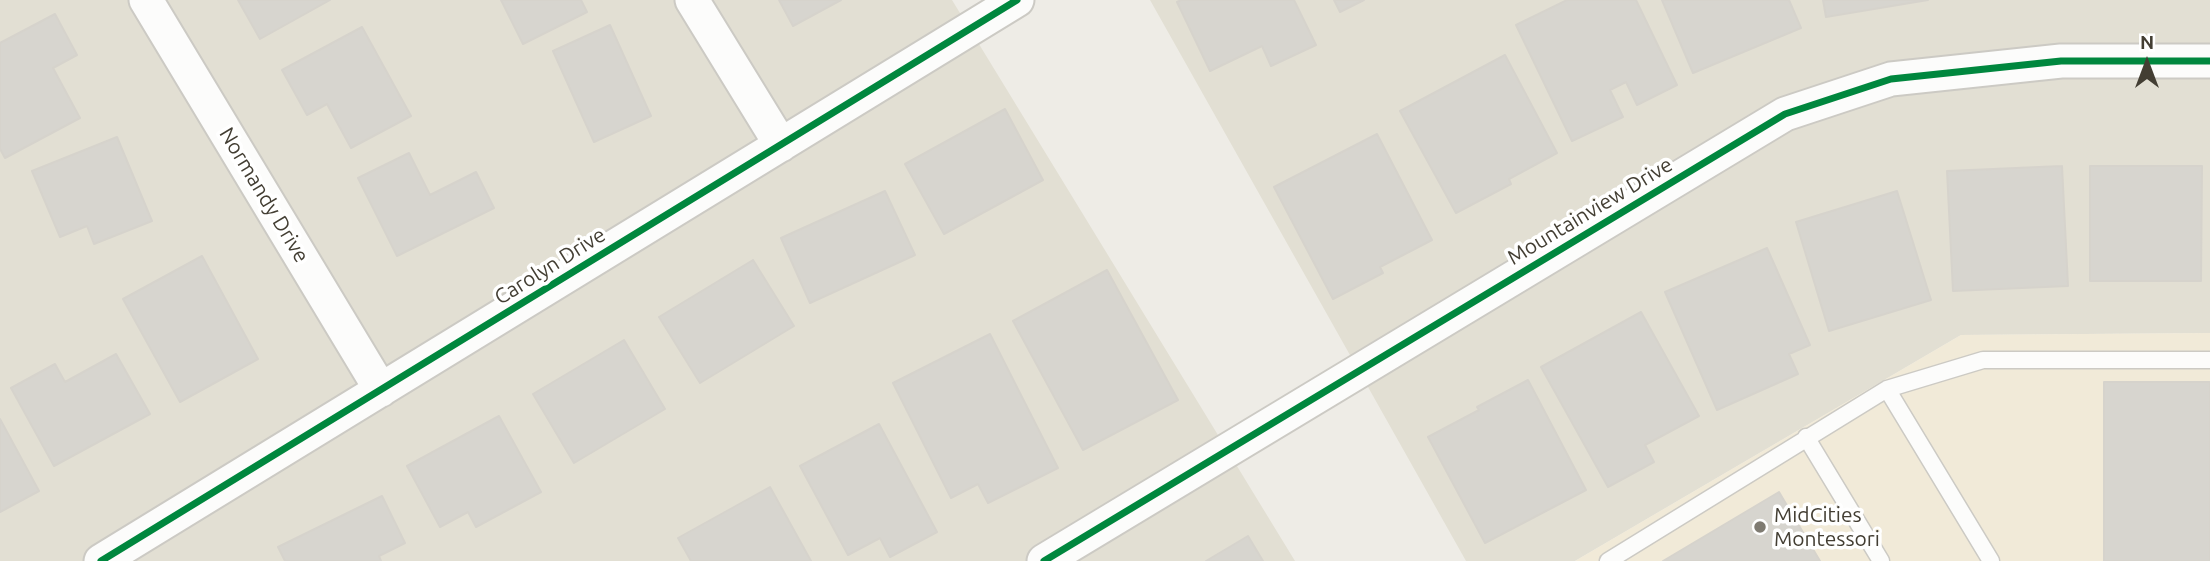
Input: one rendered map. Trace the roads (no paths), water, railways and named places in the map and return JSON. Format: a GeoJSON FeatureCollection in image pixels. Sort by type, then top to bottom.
{"type":"FeatureCollection","features":[{"type":"Feature","properties":{"kind":"street","name":"Normandy Drive"},"geometry":{"type":"LineString","coordinates":[[146,0],[381,390]]}},
{"type":"Feature","properties":{"kind":"street"},"geometry":{"type":"LineString","coordinates":[[692,0],[781,145]]}},
{"type":"Feature","properties":{"kind":"street","name":"Carolyn Drive"},"geometry":{"type":"LineString","coordinates":[[101,561],[1017,0]]}},
{"type":"Feature","properties":{"kind":"street","name":"Mountainview Drive"},"geometry":{"type":"LineString","coordinates":[[1044,561],[1785,114],[1891,79],[2061,61],[2210,61]]}},
{"type":"Feature","properties":{"kind":"lane"},"geometry":{"type":"LineString","coordinates":[[1608,561],[1887,389],[1983,360],[2210,360]]}},
{"type":"Feature","properties":{"kind":"lane"},"geometry":{"type":"LineString","coordinates":[[1887,389],[1991,561]]}},
{"type":"Feature","properties":{"kind":"lane"},"geometry":{"type":"LineString","coordinates":[[1806,437],[1881,561]]}},
{"type":"Feature","properties":{"kind":"place","name":"MidCities Montessori"},"geometry":{"type":"Point","coordinates":[1760,527]}}]}
